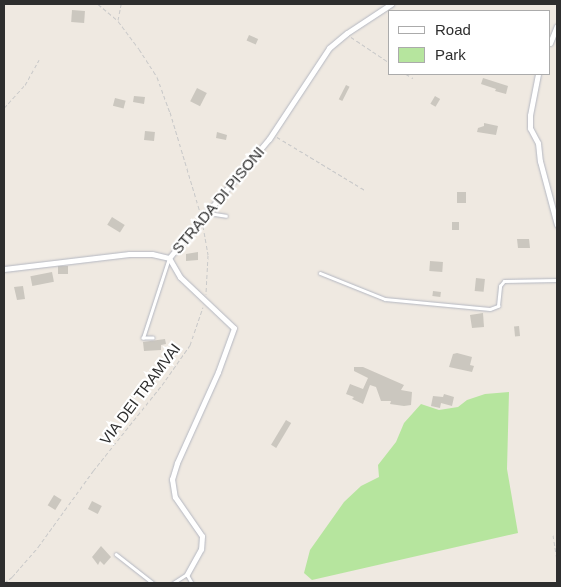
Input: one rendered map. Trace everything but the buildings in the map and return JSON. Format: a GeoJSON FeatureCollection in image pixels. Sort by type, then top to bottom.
{"type":"FeatureCollection","features":[{"type":"Feature","properties":{"kind":"street","name":"STRADA DI PISONI"},"geometry":{"type":"LineString","coordinates":[[187,574],[199,553],[202,538],[197,526],[175,497],[172,480],[177,464],[218,372],[234,328],[180,277],[169,258],[272,134],[320,59],[334,43],[391,4]]}},
{"type":"Feature","properties":{"kind":"street"},"geometry":{"type":"LineString","coordinates":[[551,41],[557,26]]}},
{"type":"Feature","properties":{"kind":"street"},"geometry":{"type":"LineString","coordinates":[[538,75],[530,115],[530,128],[538,143],[540,161],[557,225]]}},
{"type":"Feature","properties":{"kind":"street"},"geometry":{"type":"LineString","coordinates":[[4,269],[129,254],[152,254],[169,258]]}},
{"type":"Feature","properties":{"kind":"lane"},"geometry":{"type":"LineString","coordinates":[[208,212],[226,216]]}},
{"type":"Feature","properties":{"kind":"lane"},"geometry":{"type":"LineString","coordinates":[[153,338],[144,338],[169,258]]}},
{"type":"Feature","properties":{"kind":"lane"},"geometry":{"type":"LineString","coordinates":[[320,273],[385,299],[490,309],[498,306],[500,286],[504,281],[557,280]]}},
{"type":"Feature","properties":{"kind":"lane"},"geometry":{"type":"LineString","coordinates":[[116,554],[153,583]]}},
{"type":"Feature","properties":{"kind":"lane"},"geometry":{"type":"LineString","coordinates":[[173,583],[187,574],[192,583]]}},
{"type":"Feature","properties":{"kind":"path","name":"VIA DEI TRAMVAI"},"geometry":{"type":"LineString","coordinates":[[4,583],[29,558],[93,471],[164,382],[190,344],[206,300],[208,255],[202,219],[170,112],[157,77],[140,49],[118,21],[98,4]]}},
{"type":"Feature","properties":{"kind":"path"},"geometry":{"type":"LineString","coordinates":[[118,21],[121,4]]}},
{"type":"Feature","properties":{"kind":"path"},"geometry":{"type":"LineString","coordinates":[[347,33],[388,61]]}},
{"type":"Feature","properties":{"kind":"path"},"geometry":{"type":"LineString","coordinates":[[4,108],[25,84],[39,60]]}},
{"type":"Feature","properties":{"kind":"path"},"geometry":{"type":"LineString","coordinates":[[408,75],[413,78]]}},
{"type":"Feature","properties":{"kind":"path"},"geometry":{"type":"LineString","coordinates":[[272,134],[365,190]]}},
{"type":"Feature","properties":{"kind":"path"},"geometry":{"type":"LineString","coordinates":[[553,535],[557,560]]}},
{"type":"Feature","properties":{"kind":"green space"},"geometry":{"type":"Polygon","coordinates":[[[509,392],[507,469],[518,533],[312,580],[304,573],[310,550],[344,502],[361,486],[379,477],[378,465],[396,442],[404,423],[421,404],[439,410],[458,407],[467,400],[485,394],[509,392]]]}}]}
